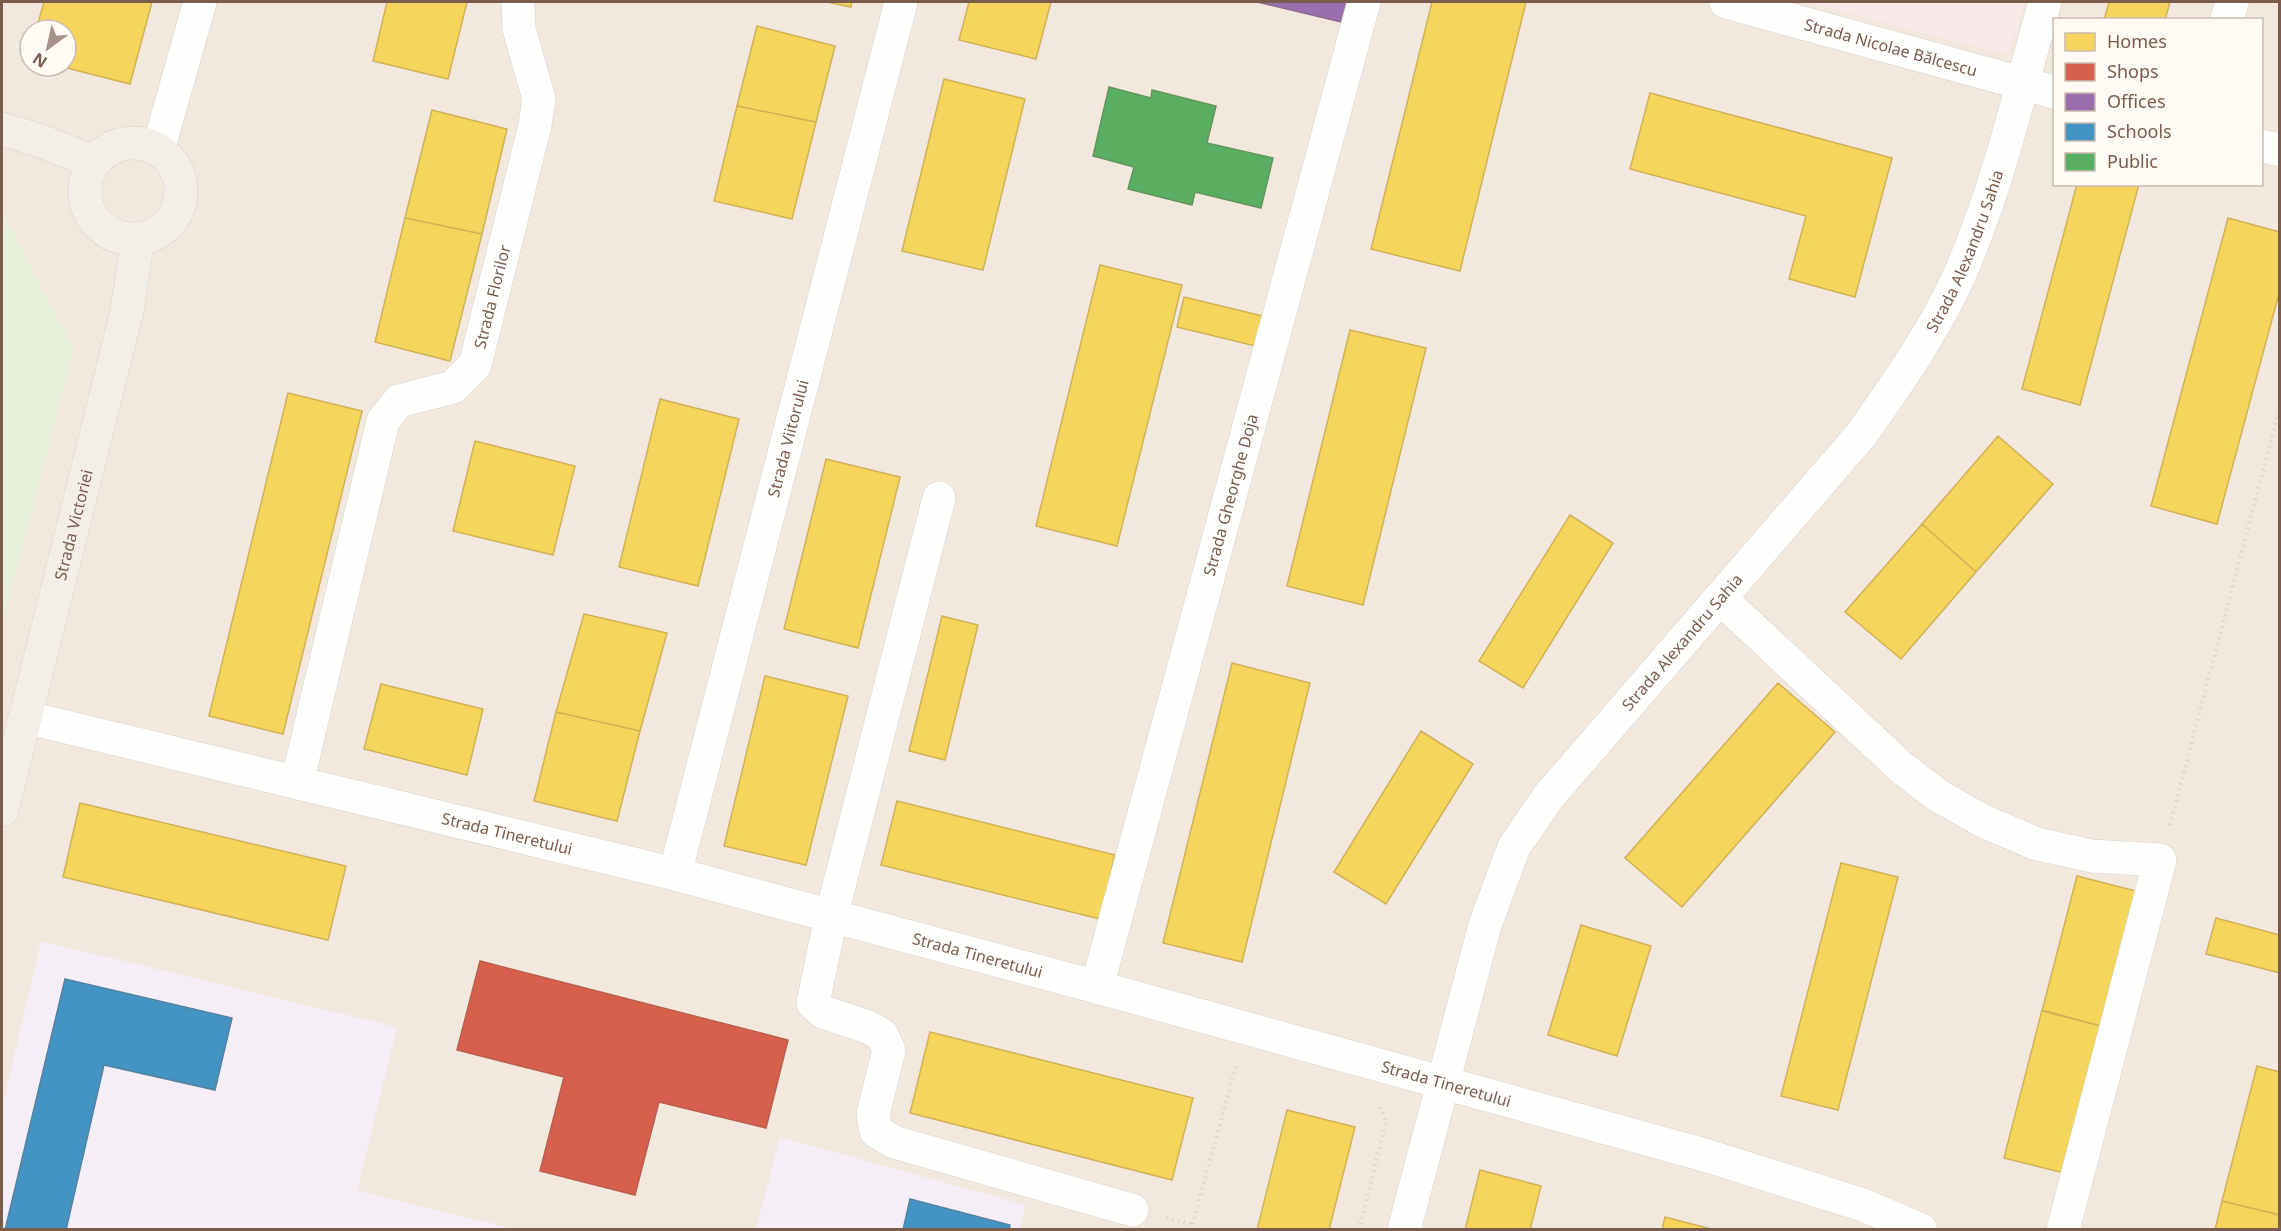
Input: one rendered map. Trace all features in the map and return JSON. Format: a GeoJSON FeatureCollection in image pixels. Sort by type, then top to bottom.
{"type":"FeatureCollection","features":[{"type":"Feature","properties":{"kind":"main road"},"geometry":{"type":"LineString","coordinates":[[2,129],[44,142],[93,162]]}},
{"type":"Feature","properties":{"kind":"main road"},"geometry":{"type":"LineString","coordinates":[[145,144],[158,150],[170,159],[178,172],[181,186],[180,202],[175,215],[153,236],[122,239],[108,233],[87,209],[84,193],[86,177],[93,162],[103,152],[116,145],[145,144]]}},
{"type":"Feature","properties":{"kind":"main road","name":"Strada Victoriei"},"geometry":{"type":"LineString","coordinates":[[2,810],[128,311],[138,239]]}},
{"type":"Feature","properties":{"kind":"street"},"geometry":{"type":"LineString","coordinates":[[158,150],[200,2]]}},
{"type":"Feature","properties":{"kind":"street","name":"Strada Florilor"},"geometry":{"type":"LineString","coordinates":[[297,783],[383,421],[399,400],[453,387],[475,365],[535,125],[539,99],[519,29],[518,2]]}},
{"type":"Feature","properties":{"kind":"street","name":"Strada Viitorului"},"geometry":{"type":"LineString","coordinates":[[675,874],[901,2]]}},
{"type":"Feature","properties":{"kind":"street","name":"Strada Gheorghe Doja"},"geometry":{"type":"LineString","coordinates":[[1097,987],[1364,2]]}},
{"type":"Feature","properties":{"kind":"street","name":"Strada Nicolae Bălcescu"},"geometry":{"type":"LineString","coordinates":[[1726,2],[2053,91]]}},
{"type":"Feature","properties":{"kind":"street","name":"Strada Alexandru Sahia"},"geometry":{"type":"LineString","coordinates":[[1404,1230],[1485,925],[1515,847],[1550,796],[1861,435],[1932,329],[1959,276],[1981,217],[2000,162],[2045,2]]}},
{"type":"Feature","properties":{"kind":"street"},"geometry":{"type":"LineString","coordinates":[[2228,18],[2232,2]]}},
{"type":"Feature","properties":{"kind":"street"},"geometry":{"type":"LineString","coordinates":[[2263,146],[2280,150]]}},
{"type":"Feature","properties":{"kind":"street"},"geometry":{"type":"LineString","coordinates":[[939,498],[831,916],[813,1003],[823,1012],[868,1027],[882,1035],[889,1050],[873,1115],[876,1131],[894,1142],[1132,1210]]}},
{"type":"Feature","properties":{"kind":"street"},"geometry":{"type":"LineString","coordinates":[[1720,598],[1902,768],[1939,796],[1983,821],[2037,844],[2092,856],[2160,860],[2063,1230]]}},
{"type":"Feature","properties":{"kind":"street","name":"Strada Tineretului"},"geometry":{"type":"LineString","coordinates":[[25,717],[675,874],[1097,987],[1708,1156],[1863,1205],[1921,1230]]}},
{"type":"Feature","properties":{"kind":"path"},"geometry":{"type":"LineString","coordinates":[[2160,860],[2280,406]]}},
{"type":"Feature","properties":{"kind":"path"},"geometry":{"type":"LineString","coordinates":[[1191,1230],[1239,1055]]}},
{"type":"Feature","properties":{"kind":"path"},"geometry":{"type":"LineString","coordinates":[[1359,1230],[1386,1121],[1377,1100]]}},
{"type":"Feature","properties":{"kind":"shaded area"},"geometry":{"type":"Polygon","coordinates":[[[2,2],[2279,2],[2279,1229],[2,1229],[2,2]]]}},
{"type":"Feature","properties":{"kind":"shaded area"},"geometry":{"type":"Polygon","coordinates":[[[1805,2],[2025,2],[2009,55],[1805,2]]]}},
{"type":"Feature","properties":{"kind":"shaded area"},"geometry":{"type":"Polygon","coordinates":[[[41,941],[397,1027],[357,1191],[516,1229],[2,1230],[2,1108],[41,941]]]}},
{"type":"Feature","properties":{"kind":"shaded area"},"geometry":{"type":"Polygon","coordinates":[[[780,1137],[1026,1205],[1020,1229],[756,1230],[780,1137]]]}},
{"type":"Feature","properties":{"kind":"green space"},"geometry":{"type":"Polygon","coordinates":[[[2,210],[74,350],[2,627],[2,210]]]}},
{"type":"Feature","properties":{"kind":"building: Homes"},"geometry":{"type":"Polygon","coordinates":[[[44,2],[152,2],[130,84],[78,71],[78,18],[39,18],[44,2]]]}},
{"type":"Feature","properties":{"kind":"building: Homes"},"geometry":{"type":"Polygon","coordinates":[[[387,2],[467,2],[448,79],[373,61],[387,2]]]}},
{"type":"Feature","properties":{"kind":"building: Homes"},"geometry":{"type":"Polygon","coordinates":[[[827,2],[852,2],[851,7],[827,2]]]}},
{"type":"Feature","properties":{"kind":"building: Homes"},"geometry":{"type":"Polygon","coordinates":[[[969,2],[1051,2],[1036,59],[959,40],[969,2]]]}},
{"type":"Feature","properties":{"kind":"building: Homes"},"geometry":{"type":"Polygon","coordinates":[[[1432,2],[1526,2],[1460,271],[1371,249],[1432,2]]]}},
{"type":"Feature","properties":{"kind":"building: Homes"},"geometry":{"type":"Polygon","coordinates":[[[2109,2],[2170,2],[2166,18],[2105,18],[2109,2]]]}},
{"type":"Feature","properties":{"kind":"building: Homes"},"geometry":{"type":"Polygon","coordinates":[[[757,26],[835,46],[816,122],[737,106],[757,26]]]}},
{"type":"Feature","properties":{"kind":"building: Homes"},"geometry":{"type":"Polygon","coordinates":[[[944,79],[1025,99],[983,270],[902,251],[944,79]]]}},
{"type":"Feature","properties":{"kind":"building: Homes"},"geometry":{"type":"Polygon","coordinates":[[[1650,93],[1892,158],[1855,297],[1789,279],[1806,216],[1630,169],[1650,93]]]}},
{"type":"Feature","properties":{"kind":"building: Homes"},"geometry":{"type":"Polygon","coordinates":[[[737,106],[816,122],[792,219],[714,201],[737,106]]]}},
{"type":"Feature","properties":{"kind":"building: Homes"},"geometry":{"type":"Polygon","coordinates":[[[432,110],[507,129],[482,234],[405,218],[432,110]]]}},
{"type":"Feature","properties":{"kind":"building: Homes"},"geometry":{"type":"Polygon","coordinates":[[[2076,186],[2138,186],[2080,405],[2022,389],[2076,186]]]}},
{"type":"Feature","properties":{"kind":"building: Homes"},"geometry":{"type":"Polygon","coordinates":[[[405,218],[482,234],[450,361],[375,342],[405,218]]]}},
{"type":"Feature","properties":{"kind":"building: Homes"},"geometry":{"type":"Polygon","coordinates":[[[2228,218],[2280,232],[2280,290],[2217,524],[2151,506],[2228,218]]]}},
{"type":"Feature","properties":{"kind":"building: Homes"},"geometry":{"type":"Polygon","coordinates":[[[1100,265],[1182,285],[1117,546],[1036,526],[1100,265]]]}},
{"type":"Feature","properties":{"kind":"building: Homes"},"geometry":{"type":"Polygon","coordinates":[[[1184,297],[1275,319],[1268,349],[1177,327],[1184,297]]]}},
{"type":"Feature","properties":{"kind":"building: Homes"},"geometry":{"type":"Polygon","coordinates":[[[1350,330],[1426,348],[1363,605],[1287,586],[1350,330]]]}},
{"type":"Feature","properties":{"kind":"building: Homes"},"geometry":{"type":"Polygon","coordinates":[[[288,393],[362,411],[283,734],[209,716],[288,393]]]}},
{"type":"Feature","properties":{"kind":"building: Homes"},"geometry":{"type":"Polygon","coordinates":[[[660,399],[739,419],[698,586],[619,567],[660,399]]]}},
{"type":"Feature","properties":{"kind":"building: Homes"},"geometry":{"type":"Polygon","coordinates":[[[1998,436],[2053,484],[1976,572],[1922,524],[1998,436]]]}},
{"type":"Feature","properties":{"kind":"building: Homes"},"geometry":{"type":"Polygon","coordinates":[[[475,441],[575,466],[553,555],[453,531],[475,441]]]}},
{"type":"Feature","properties":{"kind":"building: Homes"},"geometry":{"type":"Polygon","coordinates":[[[826,459],[900,477],[858,648],[784,629],[826,459]]]}},
{"type":"Feature","properties":{"kind":"building: Homes"},"geometry":{"type":"Polygon","coordinates":[[[1570,515],[1613,543],[1523,688],[1479,661],[1570,515]]]}},
{"type":"Feature","properties":{"kind":"building: Homes"},"geometry":{"type":"Polygon","coordinates":[[[1922,524],[1976,572],[1901,659],[1845,612],[1922,524]]]}},
{"type":"Feature","properties":{"kind":"building: Homes"},"geometry":{"type":"Polygon","coordinates":[[[584,614],[667,633],[640,731],[556,712],[584,614]]]}},
{"type":"Feature","properties":{"kind":"building: Homes"},"geometry":{"type":"Polygon","coordinates":[[[942,616],[978,625],[945,760],[909,751],[942,616]]]}},
{"type":"Feature","properties":{"kind":"building: Homes"},"geometry":{"type":"Polygon","coordinates":[[[1232,663],[1310,683],[1242,962],[1163,943],[1232,663]]]}},
{"type":"Feature","properties":{"kind":"building: Homes"},"geometry":{"type":"Polygon","coordinates":[[[765,676],[848,696],[806,865],[724,846],[765,676]]]}},
{"type":"Feature","properties":{"kind":"building: Homes"},"geometry":{"type":"Polygon","coordinates":[[[1778,683],[1835,732],[1682,907],[1625,858],[1778,683]]]}},
{"type":"Feature","properties":{"kind":"building: Homes"},"geometry":{"type":"Polygon","coordinates":[[[381,684],[483,709],[467,775],[364,749],[381,684]]]}},
{"type":"Feature","properties":{"kind":"building: Homes"},"geometry":{"type":"Polygon","coordinates":[[[556,712],[640,731],[617,821],[534,801],[556,712]]]}},
{"type":"Feature","properties":{"kind":"building: Homes"},"geometry":{"type":"Polygon","coordinates":[[[1421,731],[1473,764],[1386,904],[1334,872],[1421,731]]]}},
{"type":"Feature","properties":{"kind":"building: Homes"},"geometry":{"type":"Polygon","coordinates":[[[897,801],[1115,855],[1100,919],[881,865],[897,801]]]}},
{"type":"Feature","properties":{"kind":"building: Homes"},"geometry":{"type":"Polygon","coordinates":[[[80,803],[346,866],[328,940],[63,877],[80,803]]]}},
{"type":"Feature","properties":{"kind":"building: Homes"},"geometry":{"type":"Polygon","coordinates":[[[1841,863],[1898,877],[1838,1110],[1781,1096],[1841,863]]]}},
{"type":"Feature","properties":{"kind":"building: Homes"},"geometry":{"type":"Polygon","coordinates":[[[2077,876],[2136,891],[2101,1026],[2042,1011],[2077,876]]]}},
{"type":"Feature","properties":{"kind":"building: Homes"},"geometry":{"type":"Polygon","coordinates":[[[2216,918],[2280,935],[2280,973],[2206,954],[2216,918]]]}},
{"type":"Feature","properties":{"kind":"building: Homes"},"geometry":{"type":"Polygon","coordinates":[[[1581,925],[1651,946],[1617,1056],[1548,1035],[1581,925]]]}},
{"type":"Feature","properties":{"kind":"building: Homes"},"geometry":{"type":"Polygon","coordinates":[[[2042,1010],[2101,1026],[2064,1173],[2004,1158],[2042,1010]]]}},
{"type":"Feature","properties":{"kind":"building: Homes"},"geometry":{"type":"Polygon","coordinates":[[[930,1032],[1193,1098],[1172,1180],[910,1113],[930,1032]]]}},
{"type":"Feature","properties":{"kind":"building: Homes"},"geometry":{"type":"Polygon","coordinates":[[[2257,1066],[2280,1072],[2280,1215],[2222,1201],[2257,1066]]]}},
{"type":"Feature","properties":{"kind":"building: Homes"},"geometry":{"type":"Polygon","coordinates":[[[1287,1110],[1355,1127],[1329,1230],[1257,1230],[1287,1110]]]}},
{"type":"Feature","properties":{"kind":"building: Homes"},"geometry":{"type":"Polygon","coordinates":[[[1480,1170],[1541,1186],[1530,1230],[1465,1230],[1480,1170]]]}},
{"type":"Feature","properties":{"kind":"building: Homes"},"geometry":{"type":"Polygon","coordinates":[[[2222,1201],[2280,1215],[2278,1230],[2215,1230],[2222,1201]]]}},
{"type":"Feature","properties":{"kind":"building: Homes"},"geometry":{"type":"Polygon","coordinates":[[[1665,1217],[1715,1230],[1662,1230],[1665,1217]]]}},
{"type":"Feature","properties":{"kind":"building: Shops"},"geometry":{"type":"Polygon","coordinates":[[[480,961],[788,1040],[766,1128],[659,1102],[635,1195],[540,1171],[564,1077],[457,1050],[480,961]]]}},
{"type":"Feature","properties":{"kind":"building: Offices"},"geometry":{"type":"Polygon","coordinates":[[[1257,2],[1356,2],[1350,24],[1257,2]]]}},
{"type":"Feature","properties":{"kind":"building: Schools"},"geometry":{"type":"Polygon","coordinates":[[[65,979],[232,1018],[215,1090],[104,1065],[66,1230],[5,1230],[65,979]]]}},
{"type":"Feature","properties":{"kind":"building: Schools"},"geometry":{"type":"Polygon","coordinates":[[[910,1199],[1010,1225],[1009,1230],[903,1230],[910,1199]]]}},
{"type":"Feature","properties":{"kind":"building: Public"},"geometry":{"type":"Polygon","coordinates":[[[1109,87],[1151,98],[1152,90],[1216,106],[1207,143],[1273,158],[1261,208],[1195,192],[1192,205],[1128,189],[1134,167],[1093,156],[1109,87]]]}}]}
